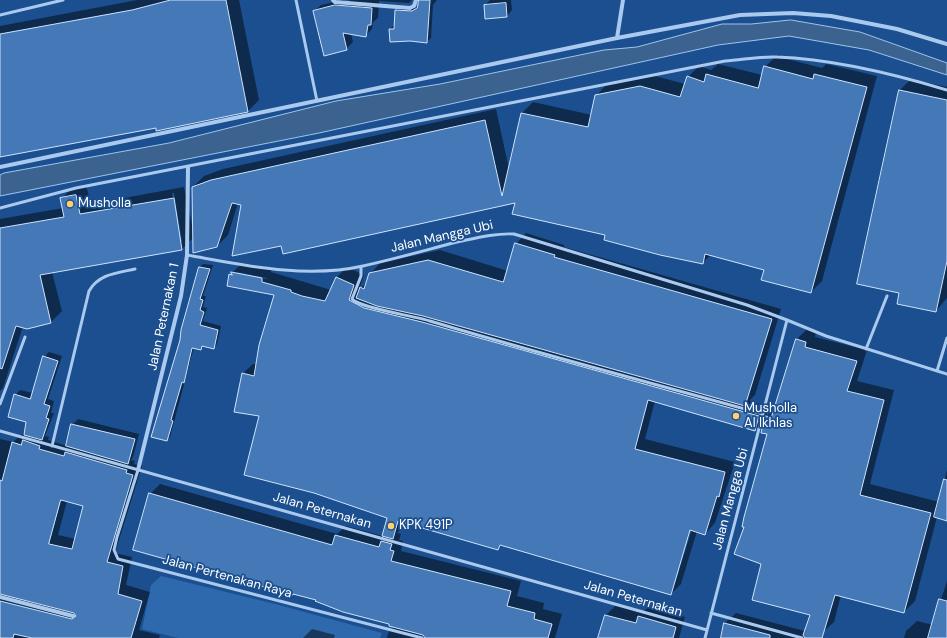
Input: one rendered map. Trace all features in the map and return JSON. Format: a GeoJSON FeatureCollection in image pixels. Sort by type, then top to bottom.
{"type":"FeatureCollection","features":[{"type":"Feature","properties":{"kind":"street"},"geometry":{"type":"LineString","coordinates":[[333,0],[335,2],[410,8],[414,6],[416,0]]}},
{"type":"Feature","properties":{"kind":"street"},"geometry":{"type":"LineString","coordinates":[[617,38],[623,0]]}},
{"type":"Feature","properties":{"kind":"street"},"geometry":{"type":"LineString","coordinates":[[0,167],[617,38],[740,15],[793,13],[863,22],[897,29],[947,44]]}},
{"type":"Feature","properties":{"kind":"street","name":"Jalan Peternakan 1"},"geometry":{"type":"LineString","coordinates":[[138,470],[180,296],[187,256],[188,167]]}},
{"type":"Feature","properties":{"kind":"street"},"geometry":{"type":"LineString","coordinates":[[0,597],[73,616]]}},
{"type":"Feature","properties":{"kind":"lane"},"geometry":{"type":"LineString","coordinates":[[0,15],[63,0]]}},
{"type":"Feature","properties":{"kind":"lane"},"geometry":{"type":"LineString","coordinates":[[296,0],[317,101]]}},
{"type":"Feature","properties":{"kind":"lane"},"geometry":{"type":"LineString","coordinates":[[0,208],[76,188],[725,62],[775,56],[822,62],[914,80],[947,90]]}},
{"type":"Feature","properties":{"kind":"lane","name":"Jalan Mangga Ubi"},"geometry":{"type":"LineString","coordinates":[[187,256],[253,267],[301,270],[361,266],[472,239],[493,235],[514,234],[740,303],[787,320],[808,330],[947,374]]}},
{"type":"Feature","properties":{"kind":"lane"},"geometry":{"type":"LineString","coordinates":[[361,266],[360,276],[352,299],[355,302],[372,308],[417,317],[491,339],[763,414]]}},
{"type":"Feature","properties":{"kind":"lane"},"geometry":{"type":"LineString","coordinates":[[52,446],[89,291],[94,282],[103,276],[135,269]]}},
{"type":"Feature","properties":{"kind":"lane"},"geometry":{"type":"LineString","coordinates":[[866,349],[887,296]]}},
{"type":"Feature","properties":{"kind":"lane","name":"Jalan Mangga Ubi"},"geometry":{"type":"LineString","coordinates":[[705,638],[787,320]]}},
{"type":"Feature","properties":{"kind":"lane"},"geometry":{"type":"LineString","coordinates":[[0,404],[25,337]]}},
{"type":"Feature","properties":{"kind":"lane"},"geometry":{"type":"LineString","coordinates":[[937,371],[947,338]]}},
{"type":"Feature","properties":{"kind":"lane","name":"Jalan Peternakan"},"geometry":{"type":"LineString","coordinates":[[0,431],[707,630]]}},
{"type":"Feature","properties":{"kind":"lane","name":"Jalan Pertenakan Raya"},"geometry":{"type":"LineString","coordinates":[[138,470],[114,550],[118,559],[422,638]]}},
{"type":"Feature","properties":{"kind":"lane"},"geometry":{"type":"LineString","coordinates":[[711,614],[802,638]]}},
{"type":"Feature","properties":{"kind":"shaded area"},"geometry":{"type":"Polygon","coordinates":[[[791,20],[860,32],[947,63],[947,75],[869,50],[789,36],[718,45],[319,133],[0,196],[0,175],[4,173],[169,143],[336,101],[440,84],[604,50],[637,47],[722,24],[751,24],[791,20]]]}},
{"type":"Feature","properties":{"kind":"shaded area"},"geometry":{"type":"Polygon","coordinates":[[[161,576],[275,604],[382,633],[380,638],[178,638],[142,629],[151,585],[161,576]]]}},
{"type":"Feature","properties":{"kind":"building"},"geometry":{"type":"Polygon","coordinates":[[[171,0],[226,0],[248,112],[156,131],[156,128],[0,157],[0,34],[132,10],[171,0]]]}},
{"type":"Feature","properties":{"kind":"building"},"geometry":{"type":"Polygon","coordinates":[[[419,0],[430,0],[427,43],[410,41],[390,42],[389,29],[394,29],[395,10],[412,11],[417,8],[419,0]]]}},
{"type":"Feature","properties":{"kind":"building"},"geometry":{"type":"Polygon","coordinates":[[[506,3],[507,17],[485,19],[484,5],[506,3]]]}},
{"type":"Feature","properties":{"kind":"building"},"geometry":{"type":"Polygon","coordinates":[[[335,5],[372,8],[371,25],[368,25],[366,37],[343,33],[347,50],[324,56],[313,11],[335,5]]]}},
{"type":"Feature","properties":{"kind":"building"},"geometry":{"type":"Polygon","coordinates":[[[764,66],[813,79],[814,74],[867,87],[811,293],[761,280],[764,270],[705,254],[703,264],[660,255],[604,240],[605,235],[512,214],[515,203],[283,254],[281,246],[232,256],[241,205],[232,203],[217,247],[193,253],[192,187],[211,180],[485,120],[502,196],[521,113],[588,127],[595,95],[640,86],[680,97],[687,76],[704,82],[706,74],[758,88],[764,66]]]}},
{"type":"Feature","properties":{"kind":"building"},"geometry":{"type":"Polygon","coordinates":[[[899,90],[947,100],[947,261],[936,312],[897,304],[899,293],[857,284],[899,90]]]}},
{"type":"Feature","properties":{"kind":"building"},"geometry":{"type":"Polygon","coordinates":[[[76,195],[80,214],[174,198],[182,250],[40,275],[51,323],[27,329],[16,326],[2,369],[0,368],[0,228],[64,217],[60,198],[76,195]]]}},
{"type":"Feature","properties":{"kind":"building"},"geometry":{"type":"Polygon","coordinates":[[[515,243],[555,255],[554,257],[772,319],[745,406],[423,316],[377,306],[356,298],[360,287],[364,289],[369,273],[428,260],[503,282],[515,243]]]}},
{"type":"Feature","properties":{"kind":"building"},"geometry":{"type":"Polygon","coordinates":[[[199,267],[210,269],[200,299],[203,300],[200,310],[204,312],[200,325],[218,330],[214,349],[202,346],[201,350],[192,348],[184,383],[182,382],[171,420],[173,421],[167,441],[151,437],[180,340],[181,330],[199,267]]]}},
{"type":"Feature","properties":{"kind":"building"},"geometry":{"type":"Polygon","coordinates":[[[231,272],[262,278],[262,282],[291,290],[291,292],[302,296],[325,301],[336,277],[354,285],[349,300],[364,308],[422,322],[759,416],[755,431],[648,400],[635,449],[725,472],[719,497],[717,496],[705,535],[690,530],[671,595],[500,545],[498,550],[398,521],[393,539],[382,536],[387,518],[314,493],[244,475],[259,416],[234,412],[242,373],[254,376],[259,345],[274,295],[227,286],[229,274],[232,275],[231,272]]]}},
{"type":"Feature","properties":{"kind":"building"},"geometry":{"type":"Polygon","coordinates":[[[796,339],[806,342],[805,347],[857,361],[847,391],[884,400],[860,495],[931,513],[904,613],[835,595],[822,638],[805,638],[803,635],[810,615],[752,600],[761,564],[734,554],[744,527],[742,527],[744,517],[767,434],[761,433],[765,416],[771,417],[796,339]]]}},
{"type":"Feature","properties":{"kind":"building"},"geometry":{"type":"Polygon","coordinates":[[[43,356],[58,361],[44,404],[50,406],[46,418],[49,419],[42,440],[24,435],[26,422],[8,417],[14,394],[30,399],[43,356]]]}},
{"type":"Feature","properties":{"kind":"building"},"geometry":{"type":"Polygon","coordinates":[[[71,424],[135,439],[128,464],[66,446],[71,424]]]}},
{"type":"Feature","properties":{"kind":"building"},"geometry":{"type":"Polygon","coordinates":[[[23,440],[40,446],[39,449],[64,456],[65,452],[127,470],[126,473],[133,475],[107,562],[123,566],[118,594],[142,601],[131,638],[32,638],[14,634],[13,638],[0,638],[0,601],[72,619],[76,616],[74,613],[0,594],[0,480],[2,481],[12,442],[21,445],[23,440]],[[61,500],[49,544],[72,549],[83,506],[61,500]]]}},
{"type":"Feature","properties":{"kind":"building"},"geometry":{"type":"Polygon","coordinates":[[[944,479],[947,480],[947,521],[934,517],[944,479]]]}},
{"type":"Feature","properties":{"kind":"building"},"geometry":{"type":"Polygon","coordinates":[[[149,493],[332,545],[335,535],[379,547],[381,541],[392,544],[390,550],[394,551],[391,561],[511,591],[507,606],[535,613],[534,619],[552,624],[548,638],[425,638],[423,635],[389,626],[389,624],[343,612],[315,601],[316,600],[293,595],[133,550],[149,493]]]}},
{"type":"Feature","properties":{"kind":"building"},"geometry":{"type":"Polygon","coordinates":[[[939,599],[947,601],[947,638],[928,638],[939,599]]]}},
{"type":"Feature","properties":{"kind":"building"},"geometry":{"type":"Polygon","coordinates":[[[605,615],[636,623],[638,616],[676,627],[673,638],[598,638],[605,615]]]}},
{"type":"Feature","properties":{"kind":"building"},"geometry":{"type":"Polygon","coordinates":[[[724,623],[770,635],[770,638],[721,638],[724,623]]]}},
{"type":"Feature","properties":{"kind":"place","name":"Musholla"},"geometry":{"type":"Point","coordinates":[70,204]}},
{"type":"Feature","properties":{"kind":"place","name":"Musholla Al Ikhlas"},"geometry":{"type":"Point","coordinates":[736,416]}},
{"type":"Feature","properties":{"kind":"place","name":"KPK 491P"},"geometry":{"type":"Point","coordinates":[391,526]}}]}
